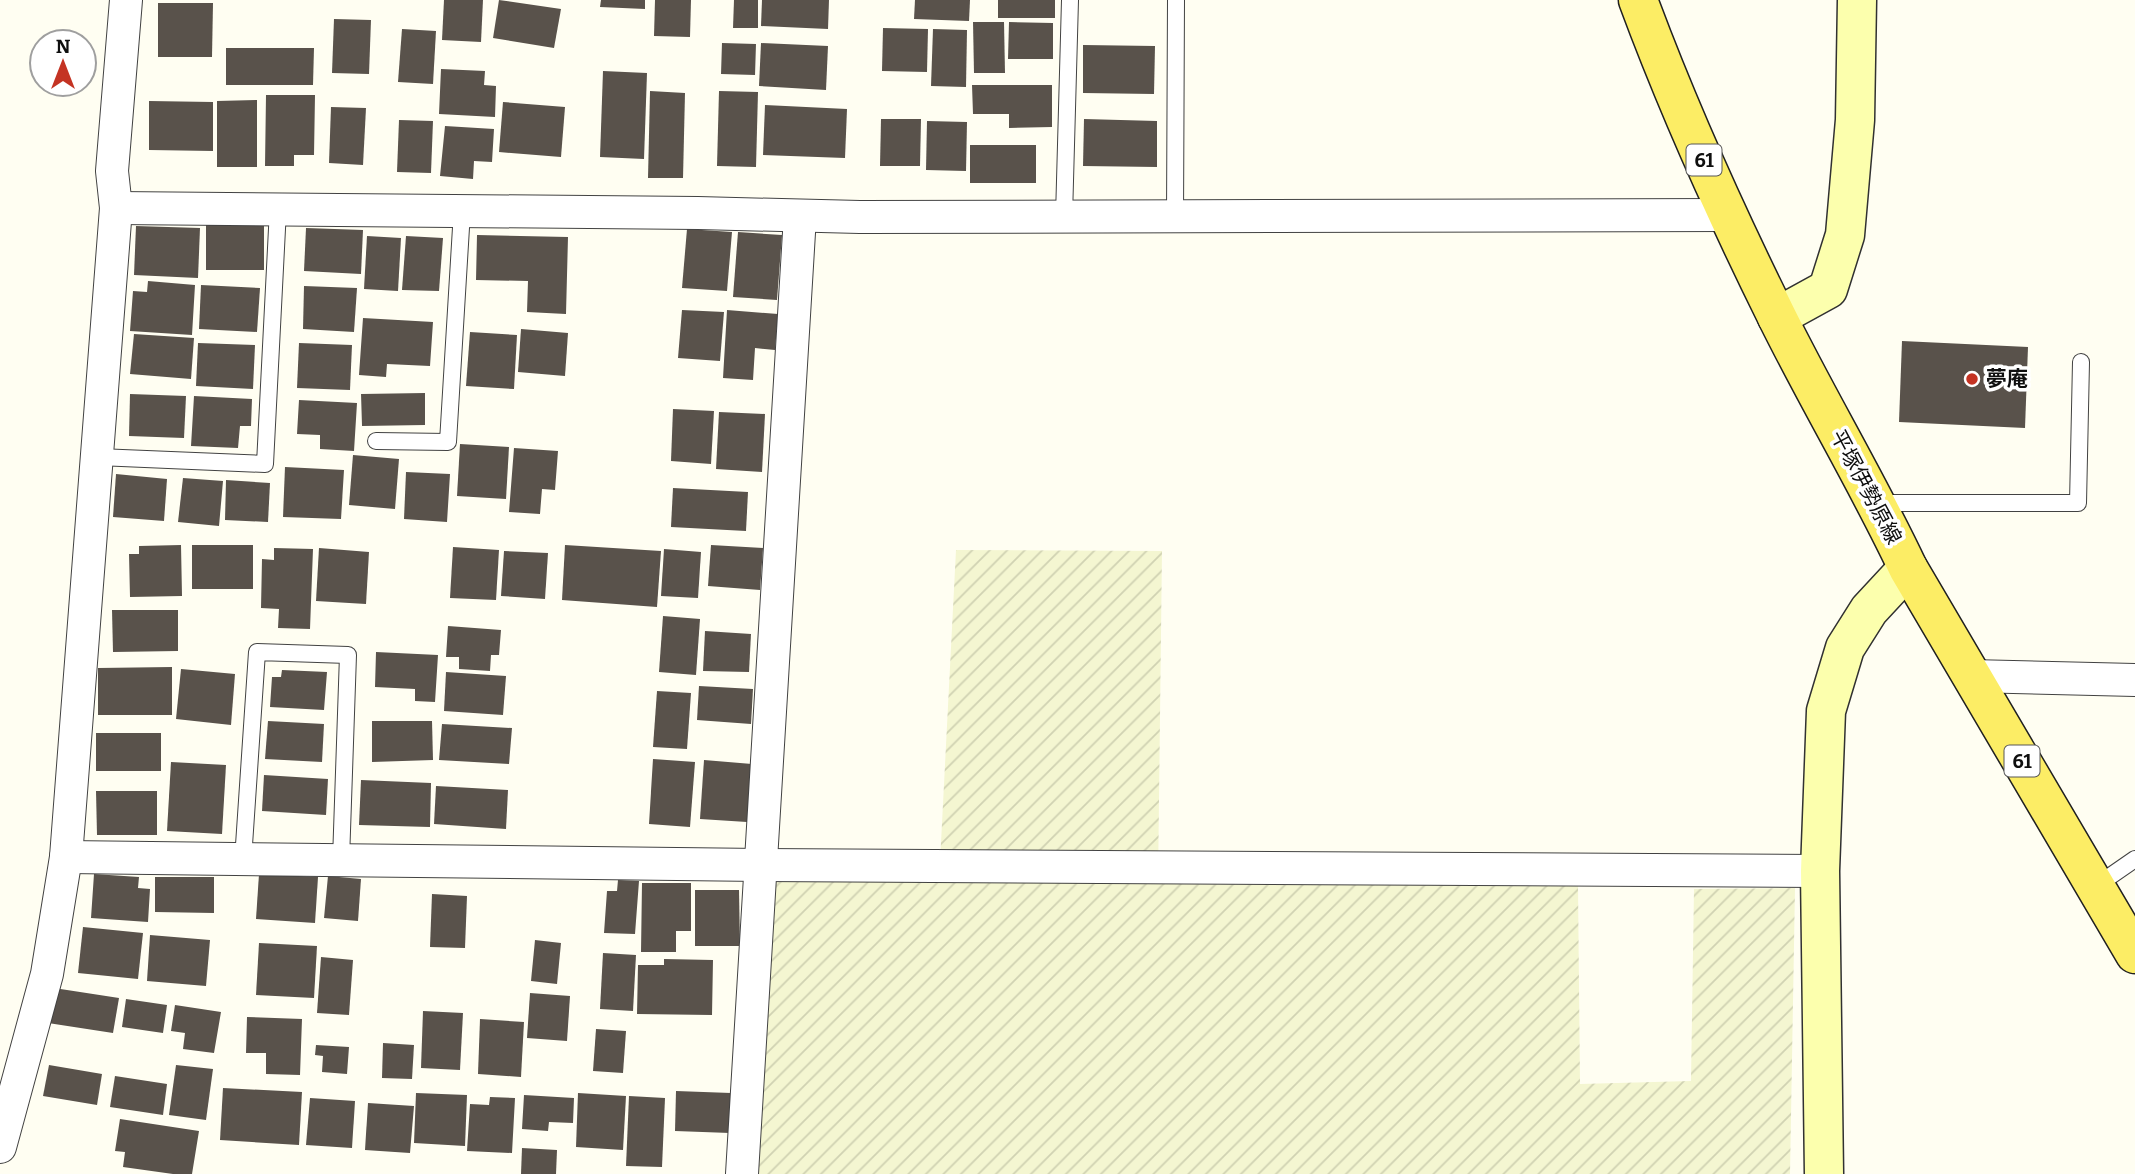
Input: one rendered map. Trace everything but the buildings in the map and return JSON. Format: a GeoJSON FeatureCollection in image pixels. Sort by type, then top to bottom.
{"type":"FeatureCollection","features":[{"type":"Feature","properties":{"kind":"main road","name":"平塚伊勢原線"},"geometry":{"type":"LineString","coordinates":[[1637,0],[1665,74],[1728,215],[1842,443],[1878,503],[1908,568],[2096,886],[2131,940]]}},
{"type":"Feature","properties":{"kind":"street"},"geometry":{"type":"LineString","coordinates":[[0,1147],[47,974],[66,857],[117,208],[112,171],[126,0]]}},
{"type":"Feature","properties":{"kind":"street"},"geometry":{"type":"LineString","coordinates":[[1777,317],[1828,289],[1845,234],[1855,120],[1857,0]]}},
{"type":"Feature","properties":{"kind":"street"},"geometry":{"type":"LineString","coordinates":[[117,208],[800,216],[1728,215]]}},
{"type":"Feature","properties":{"kind":"street"},"geometry":{"type":"LineString","coordinates":[[742,1174],[800,216]]}},
{"type":"Feature","properties":{"kind":"street"},"geometry":{"type":"LineString","coordinates":[[1824,1174],[1819,871],[1826,711],[1845,648],[1869,610],[1908,568]]}},
{"type":"Feature","properties":{"kind":"street"},"geometry":{"type":"LineString","coordinates":[[1971,676],[2135,680]]}},
{"type":"Feature","properties":{"kind":"street"},"geometry":{"type":"LineString","coordinates":[[66,857],[761,865],[1819,871]]}},
{"type":"Feature","properties":{"kind":"lane"},"geometry":{"type":"LineString","coordinates":[[1064,217],[1070,0]]}},
{"type":"Feature","properties":{"kind":"lane"},"geometry":{"type":"LineString","coordinates":[[1175,217],[1176,0]]}},
{"type":"Feature","properties":{"kind":"lane"},"geometry":{"type":"LineString","coordinates":[[98,457],[265,464],[278,209]]}},
{"type":"Feature","properties":{"kind":"lane"},"geometry":{"type":"LineString","coordinates":[[376,442],[448,442],[462,211]]}},
{"type":"Feature","properties":{"kind":"lane"},"geometry":{"type":"LineString","coordinates":[[1878,503],[2078,503],[2081,362]]}},
{"type":"Feature","properties":{"kind":"lane"},"geometry":{"type":"LineString","coordinates":[[243,860],[257,652],[348,655],[341,860]]}},
{"type":"Feature","properties":{"kind":"lane"},"geometry":{"type":"LineString","coordinates":[[2096,886],[2135,859]]}},
{"type":"Feature","properties":{"kind":"green space"},"geometry":{"type":"Polygon","coordinates":[[[956,550],[1162,551],[1158,884],[1578,886],[1580,1084],[1691,1081],[1694,889],[1795,888],[1790,1174],[756,1174],[776,879],[939,882],[956,550]]]}},
{"type":"Feature","properties":{"kind":"place","name":"夢庵"},"geometry":{"type":"Point","coordinates":[1972,379]}}]}
